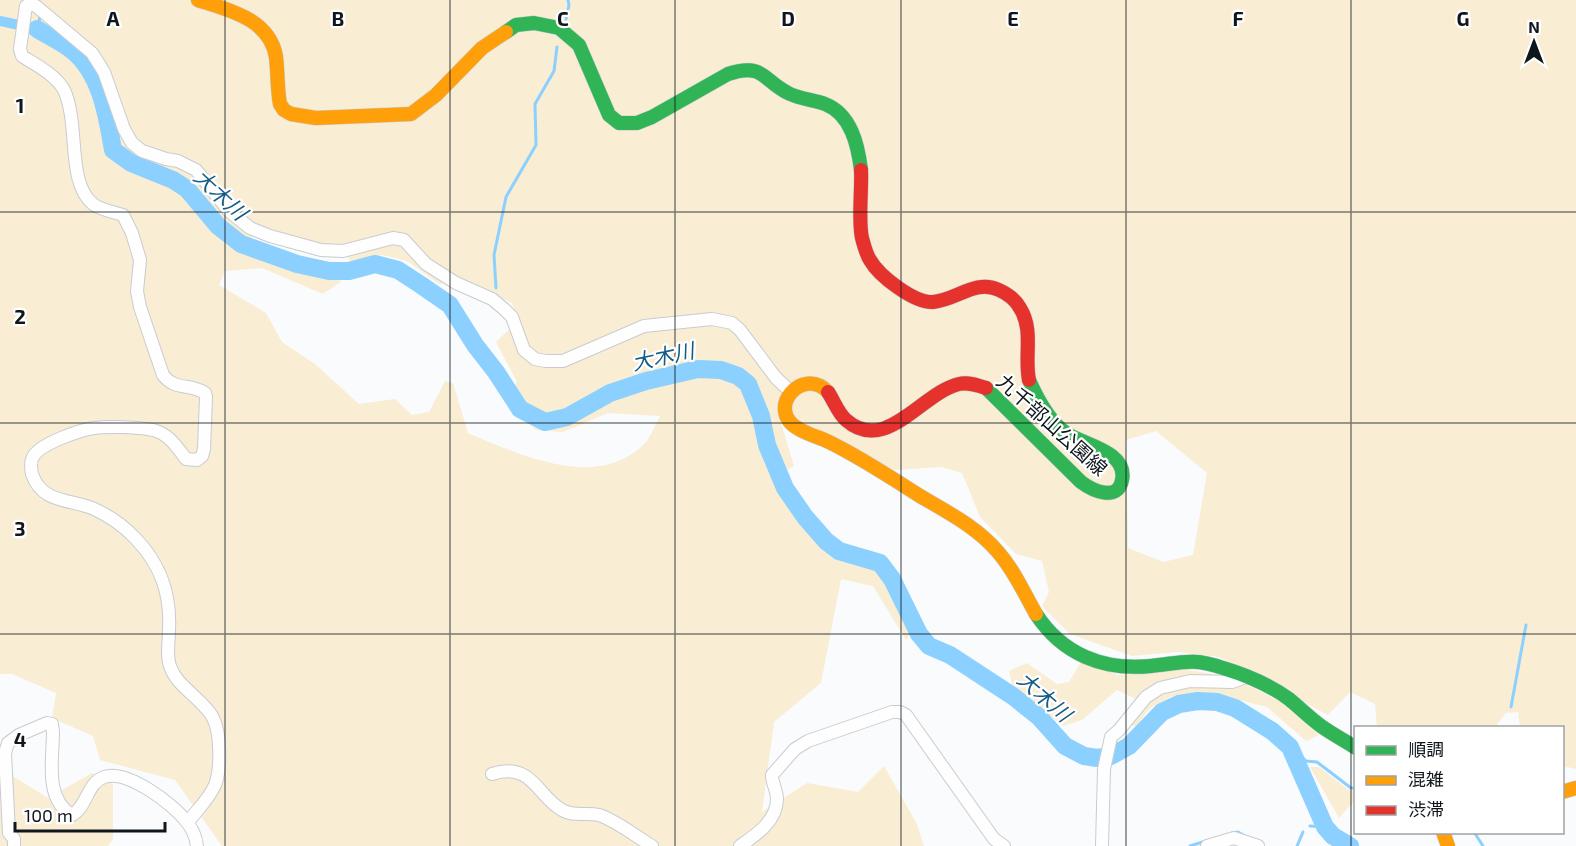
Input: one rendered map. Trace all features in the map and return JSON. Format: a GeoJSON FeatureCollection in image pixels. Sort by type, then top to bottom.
{"type":"FeatureCollection","features":[{"type":"Feature","properties":{"kind":"main road","name":"九千部山公園線"},"geometry":{"type":"LineString","coordinates":[[198,0],[258,25],[267,32],[274,49],[280,104],[284,110],[300,116],[343,118],[411,114],[436,95],[482,48],[516,25],[534,23],[559,28],[579,45],[609,115],[620,123],[639,122],[681,103],[722,76],[742,68],[756,70],[787,93],[830,106],[843,116],[856,137],[862,191],[861,231],[870,262],[912,298],[925,302],[938,301],[973,286],[987,286],[1004,292],[1017,302],[1024,314],[1028,329],[1028,378],[1033,387],[1064,433],[1114,457],[1123,467],[1124,476],[1120,485],[1110,493],[1097,492],[1088,487],[986,388],[970,383],[957,384],[938,394],[893,426],[880,430],[865,430],[850,424],[838,413],[831,396],[823,388],[813,384],[801,384],[790,391]]}},
{"type":"Feature","properties":{"kind":"main road"},"geometry":{"type":"LineString","coordinates":[[790,391],[786,397],[784,409],[788,420],[798,429],[830,442],[977,532],[1005,560],[1038,620],[1061,644],[1087,658],[1120,666],[1151,666],[1182,660],[1202,662],[1246,677],[1282,694],[1321,726],[1354,747]]}},
{"type":"Feature","properties":{"kind":"street"},"geometry":{"type":"LineString","coordinates":[[188,822],[215,785],[218,764],[218,731],[213,717],[185,689],[170,669],[168,659],[169,609],[166,588],[159,568],[136,538],[113,519],[92,508],[56,500],[44,493],[36,484],[31,465],[33,457],[44,446],[92,428],[102,427],[154,430],[173,441],[186,459],[197,460],[202,456],[204,449],[206,397],[205,393],[200,390],[169,383],[162,375],[140,307],[137,291],[140,260],[132,233],[123,215],[95,205],[88,199],[76,177],[74,129],[64,91],[50,74],[22,56],[26,6],[30,4],[36,6],[92,53],[104,72],[124,129],[132,143],[142,151],[178,161],[196,170],[229,212],[250,228],[321,250],[343,251],[393,238],[404,240],[426,264],[456,283],[492,299],[504,309],[512,317],[524,350],[535,359],[544,362],[563,362],[644,326],[712,319],[732,323],[740,330],[776,378],[790,391]]}},
{"type":"Feature","properties":{"kind":"street"},"geometry":{"type":"LineString","coordinates":[[1102,846],[1104,769],[1111,737],[1146,697],[1161,688],[1190,681],[1232,682],[1246,677]]}},
{"type":"Feature","properties":{"kind":"street"},"geometry":{"type":"LineString","coordinates":[[740,846],[762,831],[775,810],[777,797],[772,775],[795,749],[808,741],[892,712],[900,712],[906,715],[994,839],[1004,846]]}},
{"type":"Feature","properties":{"kind":"street"},"geometry":{"type":"LineString","coordinates":[[14,846],[14,839],[4,832],[5,753],[8,743],[28,730],[47,723],[52,724],[53,732],[54,790],[59,804],[65,811],[72,815],[78,812],[94,783],[103,777],[121,776],[144,787],[177,811],[188,822],[197,846]]}},
{"type":"Feature","properties":{"kind":"street"},"geometry":{"type":"LineString","coordinates":[[492,774],[503,771],[520,774],[534,782],[560,809],[568,813],[598,815],[652,846]]}},
{"type":"Feature","properties":{"kind":"street"},"geometry":{"type":"LineString","coordinates":[[1207,846],[1234,838],[1258,846]]}},
{"type":"Feature","properties":{"kind":"shaded area"},"geometry":{"type":"Polygon","coordinates":[[[0,0],[1576,0],[1576,769],[1564,766],[1564,726],[1520,726],[1518,712],[1506,713],[1496,726],[1377,726],[1375,704],[1350,692],[1328,715],[1220,657],[1177,652],[1132,656],[1070,634],[1042,606],[1049,592],[1042,561],[1016,554],[980,517],[962,473],[941,467],[894,470],[813,427],[781,423],[794,466],[777,476],[805,531],[831,553],[879,569],[915,629],[906,640],[873,586],[841,579],[821,683],[774,722],[762,812],[807,783],[858,792],[884,766],[917,824],[924,846],[222,846],[175,780],[100,760],[93,736],[52,718],[56,693],[12,674],[0,674],[0,0]],[[253,226],[252,255],[342,281],[323,294],[262,268],[225,271],[219,285],[266,313],[282,342],[315,364],[359,404],[395,399],[412,415],[429,412],[445,381],[453,383],[468,433],[532,458],[578,467],[601,466],[622,460],[641,447],[650,436],[660,416],[608,413],[563,432],[536,430],[505,399],[517,382],[496,342],[518,321],[512,303],[464,281],[439,284],[407,261],[383,255],[350,261],[342,247],[321,246],[253,226]],[[1156,431],[1126,440],[1128,548],[1163,562],[1193,555],[1207,473],[1156,431]]]}},
{"type":"Feature","properties":{"kind":"shaded area"},"geometry":{"type":"Polygon","coordinates":[[[1081,662],[1118,675],[1177,668],[1231,677],[1281,702],[1319,735],[1306,741],[1267,707],[1212,693],[1172,696],[1150,708],[1136,726],[1132,726],[1136,699],[1117,690],[1082,720],[1063,726],[1013,688],[1009,671],[1027,663],[1057,684],[1069,682],[1081,662]]]}},
{"type":"Feature","properties":{"kind":"shaded area"},"geometry":{"type":"Polygon","coordinates":[[[1310,767],[1319,767],[1350,791],[1354,790],[1354,801],[1339,818],[1310,767]]]}},
{"type":"Feature","properties":{"kind":"shaded area"},"geometry":{"type":"Polygon","coordinates":[[[0,768],[48,798],[92,773],[113,784],[113,839],[108,846],[0,846],[0,768]]]}},
{"type":"Feature","properties":{"kind":"waterway"},"geometry":{"type":"LineString","coordinates":[[566,19],[568,0]]}},
{"type":"Feature","properties":{"kind":"waterway"},"geometry":{"type":"LineString","coordinates":[[37,29],[41,13]]}},
{"type":"Feature","properties":{"kind":"waterway","name":"大木川"},"geometry":{"type":"LineString","coordinates":[[0,21],[37,29]]}},
{"type":"Feature","properties":{"kind":"waterway","name":"大木川"},"geometry":{"type":"LineString","coordinates":[[37,29],[73,51],[90,71],[101,96],[113,150],[131,163],[173,180],[187,189],[218,226],[241,244],[297,264],[329,271],[349,271],[375,264],[398,270],[450,305],[520,409],[545,422],[567,417],[610,393],[646,381],[698,369],[721,370],[738,376],[748,384],[761,416],[767,445],[785,488],[805,517],[826,541],[839,551],[880,563],[892,579],[919,634],[929,646],[950,655],[1014,697],[1039,717],[1065,746],[1084,756],[1097,758],[1111,756],[1129,746],[1162,712],[1179,704],[1198,701],[1217,702],[1235,708],[1272,731],[1290,747],[1325,827],[1333,836],[1350,846]]}},
{"type":"Feature","properties":{"kind":"waterway"},"geometry":{"type":"LineString","coordinates":[[496,288],[494,255],[506,197],[536,145],[535,104],[554,71],[557,47]]}},
{"type":"Feature","properties":{"kind":"waterway"},"geometry":{"type":"LineString","coordinates":[[1511,707],[1526,625]]}},
{"type":"Feature","properties":{"kind":"waterway"},"geometry":{"type":"LineString","coordinates":[[1290,747],[1306,761],[1317,762],[1354,788]]}},
{"type":"Feature","properties":{"kind":"waterway"},"geometry":{"type":"LineString","coordinates":[[1310,826],[1325,827]]}},
{"type":"Feature","properties":{"kind":"waterway"},"geometry":{"type":"LineString","coordinates":[[1232,833],[1238,832],[1245,836]]}},
{"type":"Feature","properties":{"kind":"waterway"},"geometry":{"type":"LineString","coordinates":[[1297,846],[1303,832]]}},
{"type":"Feature","properties":{"kind":"waterway"},"geometry":{"type":"LineString","coordinates":[[1475,834],[1483,846]]}},
{"type":"Feature","properties":{"kind":"waterway"},"geometry":{"type":"LineString","coordinates":[[1190,846],[1206,841]]}},
{"type":"Feature","properties":{"kind":"traffic: fast"},"geometry":{"type":"LineString","coordinates":[[506,32],[516,25],[534,23],[559,28],[579,45],[609,115],[619,123],[637,123],[652,117],[728,74],[749,70],[756,72],[790,94],[825,104],[841,115],[852,131],[861,170]]}},
{"type":"Feature","properties":{"kind":"traffic: fast"},"geometry":{"type":"LineString","coordinates":[[986,388],[1081,482],[1104,493],[1116,491],[1122,480],[1122,470],[1118,462],[1103,450],[1060,428],[1044,409],[1029,380]]}},
{"type":"Feature","properties":{"kind":"traffic: fast"},"geometry":{"type":"LineString","coordinates":[[1036,614],[1058,640],[1085,657],[1100,662],[1133,667],[1195,662],[1249,677],[1282,694],[1321,726],[1354,747]]}},
{"type":"Feature","properties":{"kind":"traffic: slow"},"geometry":{"type":"LineString","coordinates":[[198,0],[235,12],[266,33],[276,57],[280,104],[291,114],[316,118],[411,114],[436,95],[482,48],[506,32]]}},
{"type":"Feature","properties":{"kind":"traffic: slow"},"geometry":{"type":"LineString","coordinates":[[828,392],[818,385],[808,384],[798,387],[786,402],[785,411],[789,421],[799,429],[864,461],[981,535],[1009,566],[1036,614]]}},
{"type":"Feature","properties":{"kind":"traffic: slow"},"geometry":{"type":"LineString","coordinates":[[1564,791],[1576,788]]}},
{"type":"Feature","properties":{"kind":"traffic: slow"},"geometry":{"type":"LineString","coordinates":[[1444,834],[1448,846]]}},
{"type":"Feature","properties":{"kind":"traffic: jam"},"geometry":{"type":"LineString","coordinates":[[861,170],[862,238],[866,252],[875,266],[889,281],[925,301],[942,300],[982,287],[990,287],[1008,295],[1020,308],[1027,325],[1029,380]]}},
{"type":"Feature","properties":{"kind":"traffic: jam"},"geometry":{"type":"LineString","coordinates":[[828,392],[846,420],[861,429],[875,430],[889,426],[931,398],[959,384],[986,388]]}}]}
